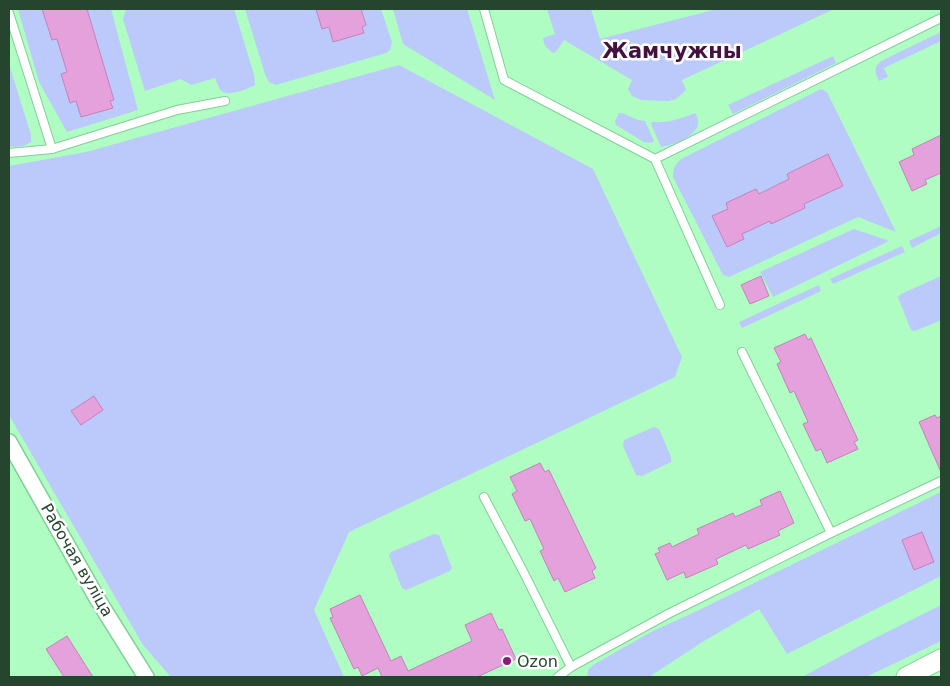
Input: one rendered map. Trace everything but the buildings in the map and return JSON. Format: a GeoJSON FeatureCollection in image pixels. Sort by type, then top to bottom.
{"type":"FeatureCollection","features":[{"type":"Feature","properties":{"kind":"street","name":"Рабочая вуліца"},"geometry":{"type":"LineString","coordinates":[[9,442],[98,600],[146,677]]}},
{"type":"Feature","properties":{"kind":"street"},"geometry":{"type":"LineString","coordinates":[[906,677],[941,659]]}},
{"type":"Feature","properties":{"kind":"lane"},"geometry":{"type":"LineString","coordinates":[[484,9],[504,80],[655,159],[720,305]]}},
{"type":"Feature","properties":{"kind":"lane"},"geometry":{"type":"LineString","coordinates":[[9,13],[52,149]]}},
{"type":"Feature","properties":{"kind":"lane"},"geometry":{"type":"LineString","coordinates":[[655,159],[941,18]]}},
{"type":"Feature","properties":{"kind":"lane"},"geometry":{"type":"LineString","coordinates":[[9,153],[52,149],[177,110],[225,101]]}},
{"type":"Feature","properties":{"kind":"lane"},"geometry":{"type":"LineString","coordinates":[[742,352],[831,533]]}},
{"type":"Feature","properties":{"kind":"lane"},"geometry":{"type":"LineString","coordinates":[[558,677],[571,667],[668,614],[941,481]]}},
{"type":"Feature","properties":{"kind":"lane"},"geometry":{"type":"LineString","coordinates":[[484,497],[571,667]]}},
{"type":"Feature","properties":{"kind":"shaded area"},"geometry":{"type":"Polygon","coordinates":[[[18,9],[111,9],[138,110],[67,132],[39,82],[18,9]]]}},
{"type":"Feature","properties":{"kind":"shaded area"},"geometry":{"type":"Polygon","coordinates":[[[127,9],[234,9],[254,75],[255,85],[239,92],[226,93],[220,89],[215,78],[191,85],[181,79],[145,91],[123,19],[127,9]]]}},
{"type":"Feature","properties":{"kind":"shaded area"},"geometry":{"type":"Polygon","coordinates":[[[245,9],[381,9],[392,42],[390,50],[386,53],[276,85],[269,82],[265,74],[245,9]]]}},
{"type":"Feature","properties":{"kind":"shaded area"},"geometry":{"type":"Polygon","coordinates":[[[393,9],[467,9],[495,100],[403,44],[393,9]]]}},
{"type":"Feature","properties":{"kind":"shaded area"},"geometry":{"type":"Polygon","coordinates":[[[547,9],[591,9],[600,39],[717,9],[834,9],[682,80],[686,90],[676,99],[669,101],[641,100],[632,96],[628,89],[632,80],[564,40],[556,52],[553,53],[546,47],[543,38],[555,34],[547,9]]]}},
{"type":"Feature","properties":{"kind":"shaded area"},"geometry":{"type":"Polygon","coordinates":[[[941,32],[941,41],[884,68],[888,77],[879,81],[876,70],[881,61],[941,32]]]}},
{"type":"Feature","properties":{"kind":"shaded area"},"geometry":{"type":"Polygon","coordinates":[[[833,56],[836,63],[733,114],[728,105],[833,56]]]}},
{"type":"Feature","properties":{"kind":"shaded area"},"geometry":{"type":"Polygon","coordinates":[[[9,64],[31,135],[31,142],[23,146],[9,147],[9,64]]]}},
{"type":"Feature","properties":{"kind":"shaded area"},"geometry":{"type":"Polygon","coordinates":[[[399,65],[593,169],[682,357],[675,377],[349,532],[314,610],[344,677],[171,677],[143,645],[9,415],[9,166],[86,152],[399,65]]]}},
{"type":"Feature","properties":{"kind":"shaded area"},"geometry":{"type":"Polygon","coordinates":[[[821,89],[827,92],[896,232],[858,217],[729,277],[723,275],[673,177],[673,171],[677,163],[681,159],[821,89]]]}},
{"type":"Feature","properties":{"kind":"shaded area"},"geometry":{"type":"Polygon","coordinates":[[[619,113],[645,121],[654,141],[651,143],[644,142],[616,125],[615,121],[619,113]]]}},
{"type":"Feature","properties":{"kind":"shaded area"},"geometry":{"type":"Polygon","coordinates":[[[695,113],[698,123],[693,133],[677,142],[661,147],[651,124],[652,122],[679,119],[695,113]]]}},
{"type":"Feature","properties":{"kind":"shaded area"},"geometry":{"type":"Polygon","coordinates":[[[941,226],[941,233],[912,248],[909,241],[941,226]]]}},
{"type":"Feature","properties":{"kind":"shaded area"},"geometry":{"type":"Polygon","coordinates":[[[854,229],[889,241],[773,297],[760,272],[854,229]]]}},
{"type":"Feature","properties":{"kind":"shaded area"},"geometry":{"type":"Polygon","coordinates":[[[902,246],[905,252],[833,284],[830,279],[902,246]]]}},
{"type":"Feature","properties":{"kind":"shaded area"},"geometry":{"type":"Polygon","coordinates":[[[941,276],[941,320],[915,331],[911,330],[898,297],[941,276]]]}},
{"type":"Feature","properties":{"kind":"shaded area"},"geometry":{"type":"Polygon","coordinates":[[[819,285],[821,291],[742,328],[739,322],[819,285]]]}},
{"type":"Feature","properties":{"kind":"shaded area"},"geometry":{"type":"Polygon","coordinates":[[[654,427],[659,429],[671,457],[671,462],[642,476],[636,475],[623,446],[624,440],[654,427]]]}},
{"type":"Feature","properties":{"kind":"shaded area"},"geometry":{"type":"Polygon","coordinates":[[[941,492],[941,576],[787,654],[759,609],[704,641],[649,677],[587,677],[588,670],[593,665],[651,632],[941,492]]]}},
{"type":"Feature","properties":{"kind":"shaded area"},"geometry":{"type":"Polygon","coordinates":[[[434,534],[439,535],[452,568],[450,571],[406,590],[402,588],[389,556],[391,552],[434,534]]]}},
{"type":"Feature","properties":{"kind":"shaded area"},"geometry":{"type":"Polygon","coordinates":[[[941,605],[941,641],[866,677],[802,677],[867,642],[941,605]]]}},
{"type":"Feature","properties":{"kind":"place","name":"Ozon"},"geometry":{"type":"Point","coordinates":[507,661]}},
{"type":"Feature","properties":{"kind":"district","name":"Жамчужны"},"geometry":{"type":"Point","coordinates":[672,51]}}]}
